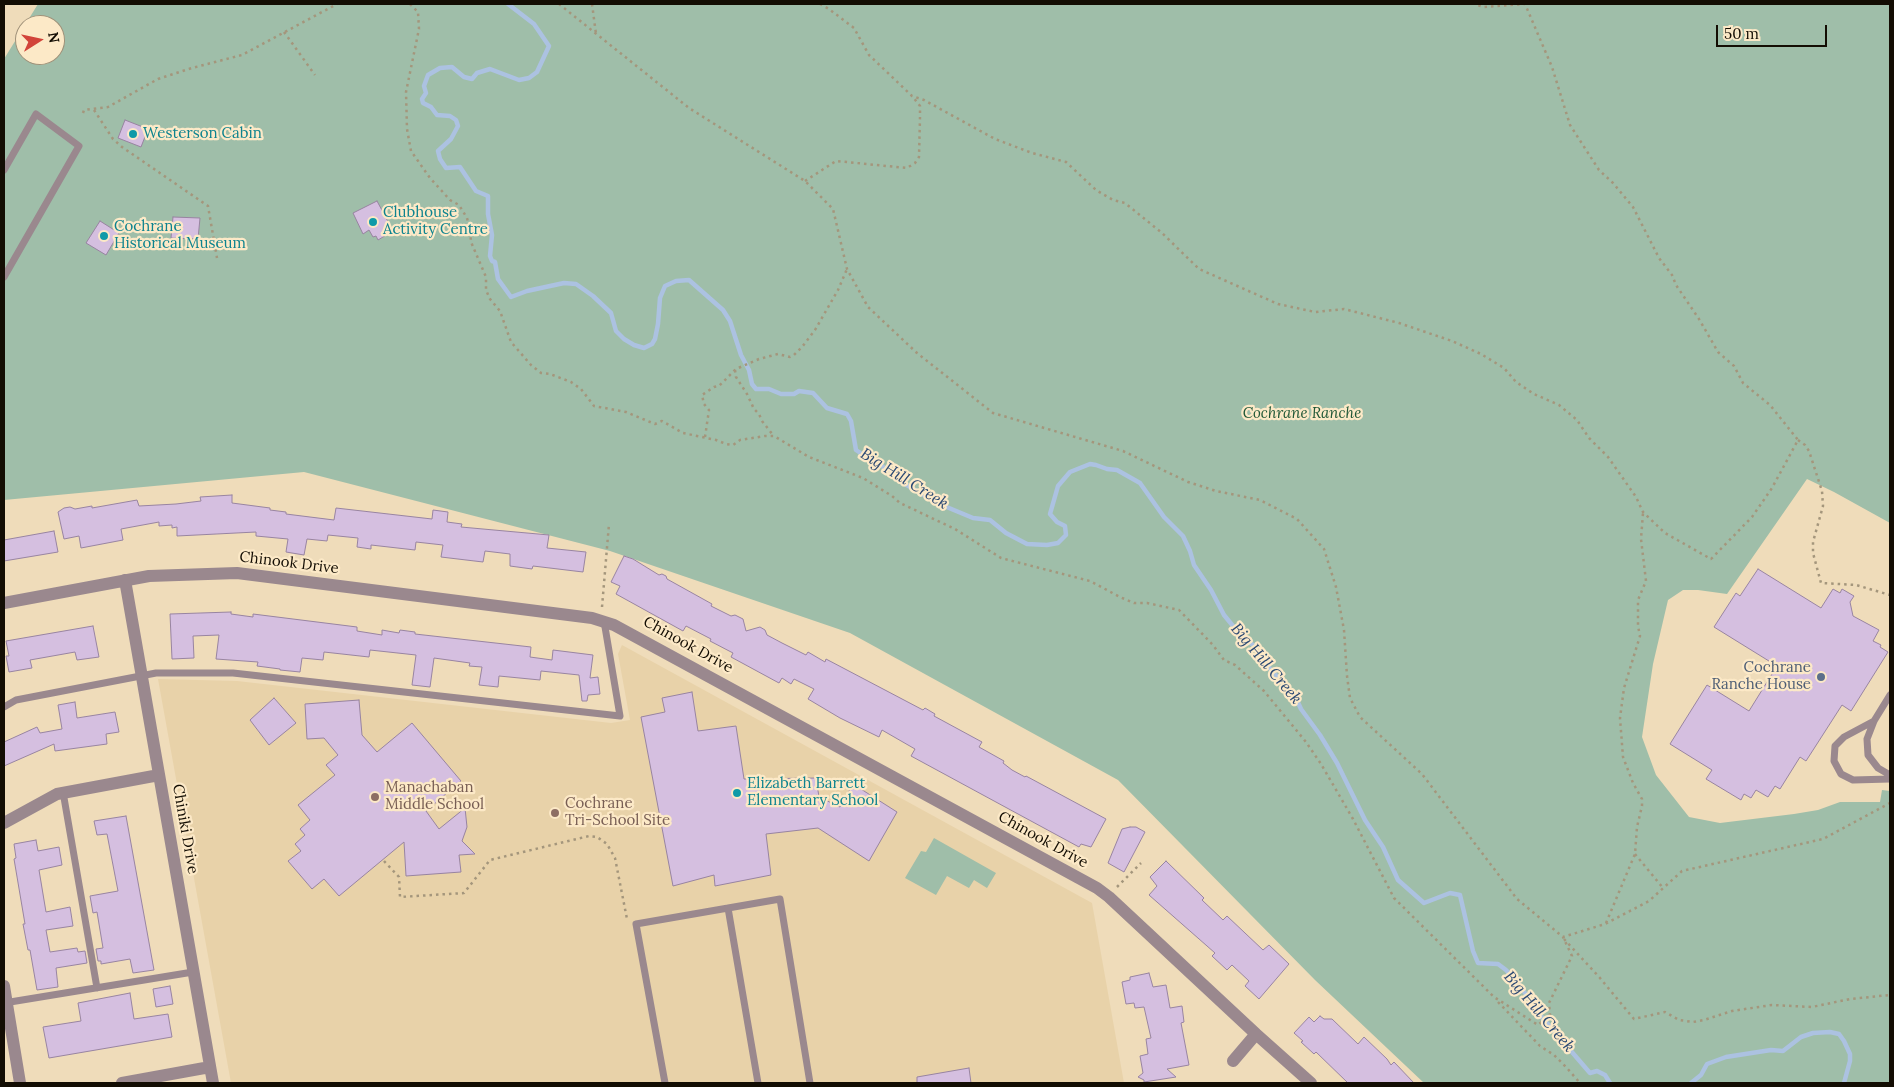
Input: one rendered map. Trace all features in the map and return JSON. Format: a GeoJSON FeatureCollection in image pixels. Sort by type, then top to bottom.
{"type":"FeatureCollection","features":[{"type":"Feature","properties":{"kind":"street","name":"Chinook Drive"},"geometry":{"type":"LineString","coordinates":[[4,603],[125,580],[162,575],[237,573],[592,618],[603,615],[1097,888],[1311,1083]]}},
{"type":"Feature","properties":{"kind":"street","name":"Chiniki Drive"},"geometry":{"type":"LineString","coordinates":[[125,580],[213,1083]]}},
{"type":"Feature","properties":{"kind":"street"},"geometry":{"type":"LineString","coordinates":[[4,823],[49,797],[63,792],[159,775]]}},
{"type":"Feature","properties":{"kind":"street"},"geometry":{"type":"LineString","coordinates":[[4,986],[5,1003],[20,1083]]}},
{"type":"Feature","properties":{"kind":"street"},"geometry":{"type":"LineString","coordinates":[[1233,1061],[1256,1034]]}},
{"type":"Feature","properties":{"kind":"street"},"geometry":{"type":"LineString","coordinates":[[122,1083],[210,1067]]}},
{"type":"Feature","properties":{"kind":"lane"},"geometry":{"type":"LineString","coordinates":[[4,170],[36,114],[80,146],[4,277]]}},
{"type":"Feature","properties":{"kind":"lane"},"geometry":{"type":"LineString","coordinates":[[4,707],[16,700],[156,673],[233,673],[620,716],[603,615]]}},
{"type":"Feature","properties":{"kind":"lane"},"geometry":{"type":"LineString","coordinates":[[1890,695],[1874,721],[1867,739],[1868,755],[1878,768],[1890,775]]}},
{"type":"Feature","properties":{"kind":"lane"},"geometry":{"type":"LineString","coordinates":[[1874,721],[1844,737],[1835,746],[1834,762],[1841,774],[1853,780],[1890,779]]}},
{"type":"Feature","properties":{"kind":"lane"},"geometry":{"type":"LineString","coordinates":[[63,792],[97,988]]}},
{"type":"Feature","properties":{"kind":"lane"},"geometry":{"type":"LineString","coordinates":[[665,1083],[636,924],[780,899],[810,1083]]}},
{"type":"Feature","properties":{"kind":"lane"},"geometry":{"type":"LineString","coordinates":[[728,908],[758,1083]]}},
{"type":"Feature","properties":{"kind":"lane"},"geometry":{"type":"LineString","coordinates":[[5,1003],[193,972]]}},
{"type":"Feature","properties":{"kind":"path"},"geometry":{"type":"LineString","coordinates":[[83,114],[84,110],[108,107],[158,79],[242,55],[337,4]]}},
{"type":"Feature","properties":{"kind":"path"},"geometry":{"type":"LineString","coordinates":[[410,4],[418,12],[419,29],[406,92],[406,129],[411,151],[430,178],[450,200],[458,205],[467,218],[471,242],[486,277],[486,290],[490,299],[500,311],[511,342],[530,365],[541,373],[550,374],[571,382],[581,389],[594,406],[626,412],[655,424],[662,421],[683,433],[733,445],[740,440],[774,436]]}},
{"type":"Feature","properties":{"kind":"path"},"geometry":{"type":"LineString","coordinates":[[559,4],[689,108],[804,181],[833,209],[847,269],[868,307],[917,353],[993,413],[1123,451],[1188,482],[1216,491],[1260,500],[1298,519],[1324,549],[1336,587],[1344,630],[1350,698],[1360,717],[1422,774],[1517,899],[1563,937],[1634,1019],[1665,1012],[1678,1020],[1693,1022],[1732,1011],[1772,1005],[1812,1007],[1850,999],[1890,995]]}},
{"type":"Feature","properties":{"kind":"path"},"geometry":{"type":"LineString","coordinates":[[592,4],[596,34]]}},
{"type":"Feature","properties":{"kind":"path"},"geometry":{"type":"LineString","coordinates":[[804,181],[836,161],[907,168],[915,163],[919,157],[920,106],[869,55],[854,28],[820,4]]}},
{"type":"Feature","properties":{"kind":"path"},"geometry":{"type":"LineString","coordinates":[[1476,4],[1483,6],[1525,4],[1552,67],[1570,125],[1599,170],[1633,207],[1658,258],[1672,275],[1676,285],[1718,352],[1734,366],[1743,382],[1770,406],[1798,440],[1805,444],[1822,491],[1822,506],[1813,542],[1821,582],[1856,585],[1890,595]]}},
{"type":"Feature","properties":{"kind":"path"},"geometry":{"type":"LineString","coordinates":[[284,32],[315,75]]}},
{"type":"Feature","properties":{"kind":"path"},"geometry":{"type":"LineString","coordinates":[[912,96],[924,100],[996,139],[1032,153],[1066,162],[1096,190],[1113,200],[1125,202],[1162,233],[1198,269],[1278,304],[1315,312],[1344,310],[1399,323],[1452,341],[1481,354],[1504,368],[1516,382],[1534,394],[1559,405],[1577,420],[1588,438],[1608,457],[1636,496],[1643,512],[1665,532],[1711,559],[1752,517],[1772,488],[1798,440]]}},
{"type":"Feature","properties":{"kind":"path"},"geometry":{"type":"LineString","coordinates":[[94,110],[113,138],[122,147],[208,206],[217,258]]}},
{"type":"Feature","properties":{"kind":"path"},"geometry":{"type":"LineString","coordinates":[[705,437],[709,410],[704,404],[702,394],[719,386],[736,369],[759,359],[778,354],[790,357],[802,348],[815,330],[838,290],[847,269]]}},
{"type":"Feature","properties":{"kind":"path"},"geometry":{"type":"LineString","coordinates":[[736,369],[734,371],[736,377],[754,409],[774,436],[809,457],[863,478],[900,503],[955,529],[1000,558],[1090,581],[1134,603],[1147,603],[1179,610],[1213,645],[1224,660],[1235,665],[1264,691],[1306,742],[1353,819],[1394,898],[1494,997],[1540,1046],[1554,1055],[1580,1083]]}},
{"type":"Feature","properties":{"kind":"path"},"geometry":{"type":"LineString","coordinates":[[1605,924],[1635,854],[1642,799],[1633,783],[1623,757],[1620,718],[1624,688],[1640,636],[1638,600],[1646,581],[1641,539],[1643,512]]}},
{"type":"Feature","properties":{"kind":"path"},"geometry":{"type":"LineString","coordinates":[[603,615],[609,524]]}},
{"type":"Feature","properties":{"kind":"path"},"geometry":{"type":"LineString","coordinates":[[1563,937],[1605,924],[1649,901],[1682,871],[1823,840],[1890,804]]}},
{"type":"Feature","properties":{"kind":"path"},"geometry":{"type":"LineString","coordinates":[[384,861],[399,877],[400,897],[464,893],[490,860],[589,836],[597,837],[607,844],[615,858],[628,923]]}},
{"type":"Feature","properties":{"kind":"path"},"geometry":{"type":"LineString","coordinates":[[1635,854],[1663,888]]}},
{"type":"Feature","properties":{"kind":"path"},"geometry":{"type":"LineString","coordinates":[[1116,888],[1141,863]]}},
{"type":"Feature","properties":{"kind":"path"},"geometry":{"type":"LineString","coordinates":[[1494,997],[1538,1025],[1550,1015],[1549,1004],[1572,956],[1563,937]]}},
{"type":"Feature","properties":{"kind":"shaded area","name":"Cochrane Tri-School Site"},"geometry":{"type":"Polygon","coordinates":[[[622,645],[1092,903],[1124,1083],[231,1083],[158,679],[237,681],[611,723],[630,720],[618,654],[622,645]]]}},
{"type":"Feature","properties":{"kind":"green space","name":"Cochrane Ranche"},"geometry":{"type":"Polygon","coordinates":[[[38,4],[1890,4],[1890,523],[1807,479],[1727,594],[1683,590],[1668,600],[1653,664],[1642,737],[1656,775],[1689,817],[1720,823],[1794,814],[1818,810],[1840,802],[1880,802],[1882,790],[1890,791],[1890,1083],[1424,1083],[1315,980],[1118,780],[850,633],[610,551],[304,472],[4,500],[4,59],[15,41],[15,65],[65,65],[65,15],[31,15],[38,4]]]}},
{"type":"Feature","properties":{"kind":"green space"},"geometry":{"type":"Polygon","coordinates":[[[934,838],[996,873],[987,888],[974,880],[969,888],[947,876],[936,895],[905,878],[921,851],[926,852],[934,838]]]}},
{"type":"Feature","properties":{"kind":"building","name":"Westerson Cabin"},"geometry":{"type":"Polygon","coordinates":[[[125,120],[148,129],[141,147],[118,138],[125,120]]]}},
{"type":"Feature","properties":{"kind":"building","name":"Clubhouse Activity Centre"},"geometry":{"type":"Polygon","coordinates":[[[377,201],[393,231],[378,240],[376,236],[373,237],[369,230],[363,234],[353,213],[377,201]]]}},
{"type":"Feature","properties":{"kind":"building"},"geometry":{"type":"Polygon","coordinates":[[[173,217],[200,218],[198,239],[171,238],[173,217]]]}},
{"type":"Feature","properties":{"kind":"building","name":"Cochrane Historical Museum"},"geometry":{"type":"Polygon","coordinates":[[[100,221],[119,233],[106,255],[86,243],[100,221]]]}},
{"type":"Feature","properties":{"kind":"building"},"geometry":{"type":"Polygon","coordinates":[[[232,495],[232,503],[270,508],[270,510],[286,512],[286,514],[334,520],[336,508],[432,519],[433,510],[448,512],[447,522],[462,524],[461,527],[549,535],[547,548],[586,552],[583,572],[533,566],[532,569],[510,566],[510,554],[485,551],[483,562],[441,557],[443,545],[416,542],[415,550],[371,545],[371,549],[357,547],[358,538],[328,535],[327,541],[307,539],[304,555],[286,552],[288,539],[256,536],[256,532],[177,536],[177,527],[172,528],[172,525],[159,526],[159,522],[121,529],[123,540],[81,548],[79,536],[64,539],[58,512],[70,507],[75,509],[92,506],[92,508],[137,500],[139,506],[176,504],[201,501],[200,497],[232,495]]]}},
{"type":"Feature","properties":{"kind":"building"},"geometry":{"type":"Polygon","coordinates":[[[54,531],[58,552],[4,561],[4,540],[54,531]]]}},
{"type":"Feature","properties":{"kind":"building"},"geometry":{"type":"Polygon","coordinates":[[[624,556],[633,559],[659,575],[666,576],[667,579],[712,604],[711,606],[731,616],[735,615],[743,619],[746,631],[760,627],[765,630],[767,635],[806,655],[808,652],[825,662],[826,659],[923,710],[925,708],[935,714],[934,716],[982,742],[979,747],[1004,761],[1003,763],[1012,770],[1106,819],[1091,847],[1081,844],[1079,847],[911,756],[915,749],[882,730],[879,737],[840,718],[808,699],[814,689],[794,679],[791,684],[782,678],[779,683],[731,657],[733,653],[710,641],[711,639],[686,626],[683,631],[616,594],[620,586],[611,582],[624,556]]]}},
{"type":"Feature","properties":{"kind":"building","name":"Cochrane Ranche House"},"geometry":{"type":"Polygon","coordinates":[[[1758,569],[1821,608],[1833,589],[1840,593],[1842,589],[1854,596],[1850,602],[1853,616],[1879,630],[1873,641],[1881,645],[1880,647],[1888,652],[1851,711],[1842,705],[1806,761],[1800,757],[1780,789],[1775,786],[1768,797],[1756,790],[1751,798],[1744,794],[1741,800],[1706,779],[1712,770],[1670,744],[1707,685],[1749,711],[1777,666],[1714,627],[1736,593],[1740,596],[1758,569]]]}},
{"type":"Feature","properties":{"kind":"building"},"geometry":{"type":"Polygon","coordinates":[[[231,612],[231,614],[253,617],[253,614],[357,627],[357,631],[382,635],[382,630],[399,633],[400,630],[415,632],[415,634],[531,647],[530,657],[552,660],[553,650],[593,655],[590,678],[598,677],[600,694],[588,695],[587,701],[582,701],[579,675],[541,671],[540,680],[499,676],[498,687],[479,685],[482,667],[469,666],[470,663],[434,658],[430,687],[412,685],[416,655],[370,650],[369,657],[324,652],[323,660],[302,658],[300,672],[280,670],[257,666],[258,662],[216,659],[219,635],[193,636],[194,658],[172,659],[170,614],[231,612]]]}},
{"type":"Feature","properties":{"kind":"building"},"geometry":{"type":"Polygon","coordinates":[[[93,626],[99,657],[77,660],[75,652],[30,660],[32,668],[9,672],[6,656],[9,656],[6,641],[93,626]]]}},
{"type":"Feature","properties":{"kind":"building","name":"Elizabeth Barrett Elementary School"},"geometry":{"type":"Polygon","coordinates":[[[692,692],[698,731],[736,726],[744,779],[816,778],[819,797],[840,807],[853,784],[897,812],[869,861],[818,828],[766,834],[771,875],[715,886],[714,875],[673,886],[641,717],[665,712],[662,698],[692,692]]]}},
{"type":"Feature","properties":{"kind":"building"},"geometry":{"type":"Polygon","coordinates":[[[274,698],[296,723],[269,745],[250,720],[274,698]]]}},
{"type":"Feature","properties":{"kind":"building","name":"Manachaban Middle School"},"geometry":{"type":"Polygon","coordinates":[[[359,700],[362,735],[377,752],[412,723],[461,781],[426,811],[439,829],[465,808],[467,827],[462,841],[475,854],[459,855],[461,872],[406,876],[404,842],[339,896],[324,879],[312,889],[288,861],[301,851],[295,844],[305,835],[300,829],[310,820],[298,805],[335,775],[326,765],[338,755],[324,738],[307,739],[305,704],[359,700]]]}},
{"type":"Feature","properties":{"kind":"building"},"geometry":{"type":"Polygon","coordinates":[[[75,702],[77,718],[115,712],[119,732],[106,734],[107,744],[55,751],[54,744],[4,766],[4,742],[37,727],[40,733],[62,729],[58,705],[75,702]]]}},
{"type":"Feature","properties":{"kind":"building"},"geometry":{"type":"Polygon","coordinates":[[[126,816],[154,970],[133,973],[130,959],[101,964],[101,961],[98,961],[96,949],[103,948],[97,912],[93,913],[90,896],[118,891],[107,834],[97,835],[94,821],[126,816]]]}},
{"type":"Feature","properties":{"kind":"building"},"geometry":{"type":"Polygon","coordinates":[[[1136,827],[1145,832],[1124,872],[1108,863],[1122,829],[1136,827]]]}},
{"type":"Feature","properties":{"kind":"building"},"geometry":{"type":"Polygon","coordinates":[[[36,840],[38,851],[59,847],[62,865],[39,870],[46,912],[70,907],[73,926],[46,930],[50,952],[77,948],[78,952],[85,951],[87,963],[56,968],[58,987],[37,990],[23,924],[25,924],[14,859],[16,858],[14,844],[36,840]]]}},
{"type":"Feature","properties":{"kind":"building"},"geometry":{"type":"Polygon","coordinates":[[[1166,861],[1204,898],[1202,900],[1223,920],[1227,916],[1263,950],[1269,945],[1289,964],[1259,999],[1245,986],[1249,981],[1232,965],[1227,970],[1212,956],[1215,953],[1149,895],[1157,886],[1150,877],[1166,861]]]}},
{"type":"Feature","properties":{"kind":"building"},"geometry":{"type":"Polygon","coordinates":[[[1149,973],[1153,987],[1166,985],[1170,1008],[1182,1006],[1184,1022],[1181,1023],[1189,1065],[1167,1069],[1176,1077],[1144,1082],[1144,1080],[1138,1077],[1143,1073],[1140,1056],[1148,1054],[1146,1039],[1151,1038],[1144,1007],[1135,1008],[1134,1003],[1126,1004],[1122,982],[1130,980],[1130,977],[1149,973]]]}},
{"type":"Feature","properties":{"kind":"building"},"geometry":{"type":"Polygon","coordinates":[[[170,986],[173,1004],[156,1007],[153,989],[170,986]]]}},
{"type":"Feature","properties":{"kind":"building"},"geometry":{"type":"Polygon","coordinates":[[[130,993],[134,1019],[168,1014],[172,1037],[49,1058],[43,1027],[81,1021],[78,1003],[130,993]]]}},
{"type":"Feature","properties":{"kind":"building"},"geometry":{"type":"Polygon","coordinates":[[[1320,1016],[1324,1019],[1332,1019],[1358,1044],[1364,1037],[1391,1065],[1394,1062],[1414,1083],[1348,1083],[1316,1052],[1314,1054],[1301,1042],[1303,1041],[1294,1033],[1309,1017],[1314,1022],[1320,1016]]]}},
{"type":"Feature","properties":{"kind":"building"},"geometry":{"type":"Polygon","coordinates":[[[969,1068],[971,1083],[917,1083],[917,1077],[969,1068]]]}},
{"type":"Feature","properties":{"kind":"waterway","name":"Big Hill Creek"},"geometry":{"type":"LineString","coordinates":[[508,4],[534,24],[549,46],[537,72],[529,78],[519,80],[490,69],[477,73],[472,79],[464,77],[452,67],[440,68],[428,75],[424,86],[426,93],[422,99],[423,103],[431,107],[437,115],[450,116],[456,120],[458,126],[451,139],[438,151],[440,159],[446,168],[460,167],[476,191],[488,196],[488,214],[492,235],[490,256],[492,261],[495,262],[498,279],[511,297],[527,291],[564,283],[576,284],[593,296],[611,313],[616,331],[624,339],[644,348],[652,344],[655,339],[660,298],[665,286],[676,281],[689,280],[723,310],[730,321],[741,355],[749,370],[752,384],[756,389],[769,389],[781,394],[794,394],[799,391],[813,393],[827,408],[847,414],[851,421],[856,450],[881,465],[895,478],[937,503],[973,518],[990,520],[1006,533],[1027,544],[1047,545],[1058,543],[1066,535],[1065,526],[1057,522],[1050,514],[1058,486],[1070,472],[1090,464],[1117,470],[1140,483],[1164,517],[1183,536],[1194,565],[1211,590],[1224,615],[1242,637],[1253,645],[1271,670],[1294,694],[1301,709],[1337,763],[1365,820],[1383,847],[1398,880],[1424,903],[1450,893],[1460,895],[1473,951],[1478,963],[1498,964],[1506,970],[1518,983],[1540,1015],[1590,1073],[1597,1071],[1605,1075],[1610,1083]]}},
{"type":"Feature","properties":{"kind":"waterway","name":"Big Hill Creek"},"geometry":{"type":"LineString","coordinates":[[1691,1083],[1701,1075],[1707,1064],[1726,1057],[1771,1050],[1783,1051],[1801,1037],[1813,1033],[1830,1032],[1839,1034],[1850,1054],[1844,1083]]}},
{"type":"Feature","properties":{"kind":"place","name":"Westerson Cabin"},"geometry":{"type":"Point","coordinates":[133,134]}},
{"type":"Feature","properties":{"kind":"place","name":"Clubhouse Activity Centre"},"geometry":{"type":"Point","coordinates":[373,222]}},
{"type":"Feature","properties":{"kind":"place","name":"Cochrane Historical Museum"},"geometry":{"type":"Point","coordinates":[104,236]}},
{"type":"Feature","properties":{"kind":"place","name":"Cochrane Ranche House"},"geometry":{"type":"Point","coordinates":[1821,677]}},
{"type":"Feature","properties":{"kind":"place","name":"Elizabeth Barrett Elementary School"},"geometry":{"type":"Point","coordinates":[737,793]}},
{"type":"Feature","properties":{"kind":"place","name":"Manachaban Middle School"},"geometry":{"type":"Point","coordinates":[375,797]}},
{"type":"Feature","properties":{"kind":"place","name":"Cochrane Tri-School Site"},"geometry":{"type":"Point","coordinates":[555,813]}}]}
